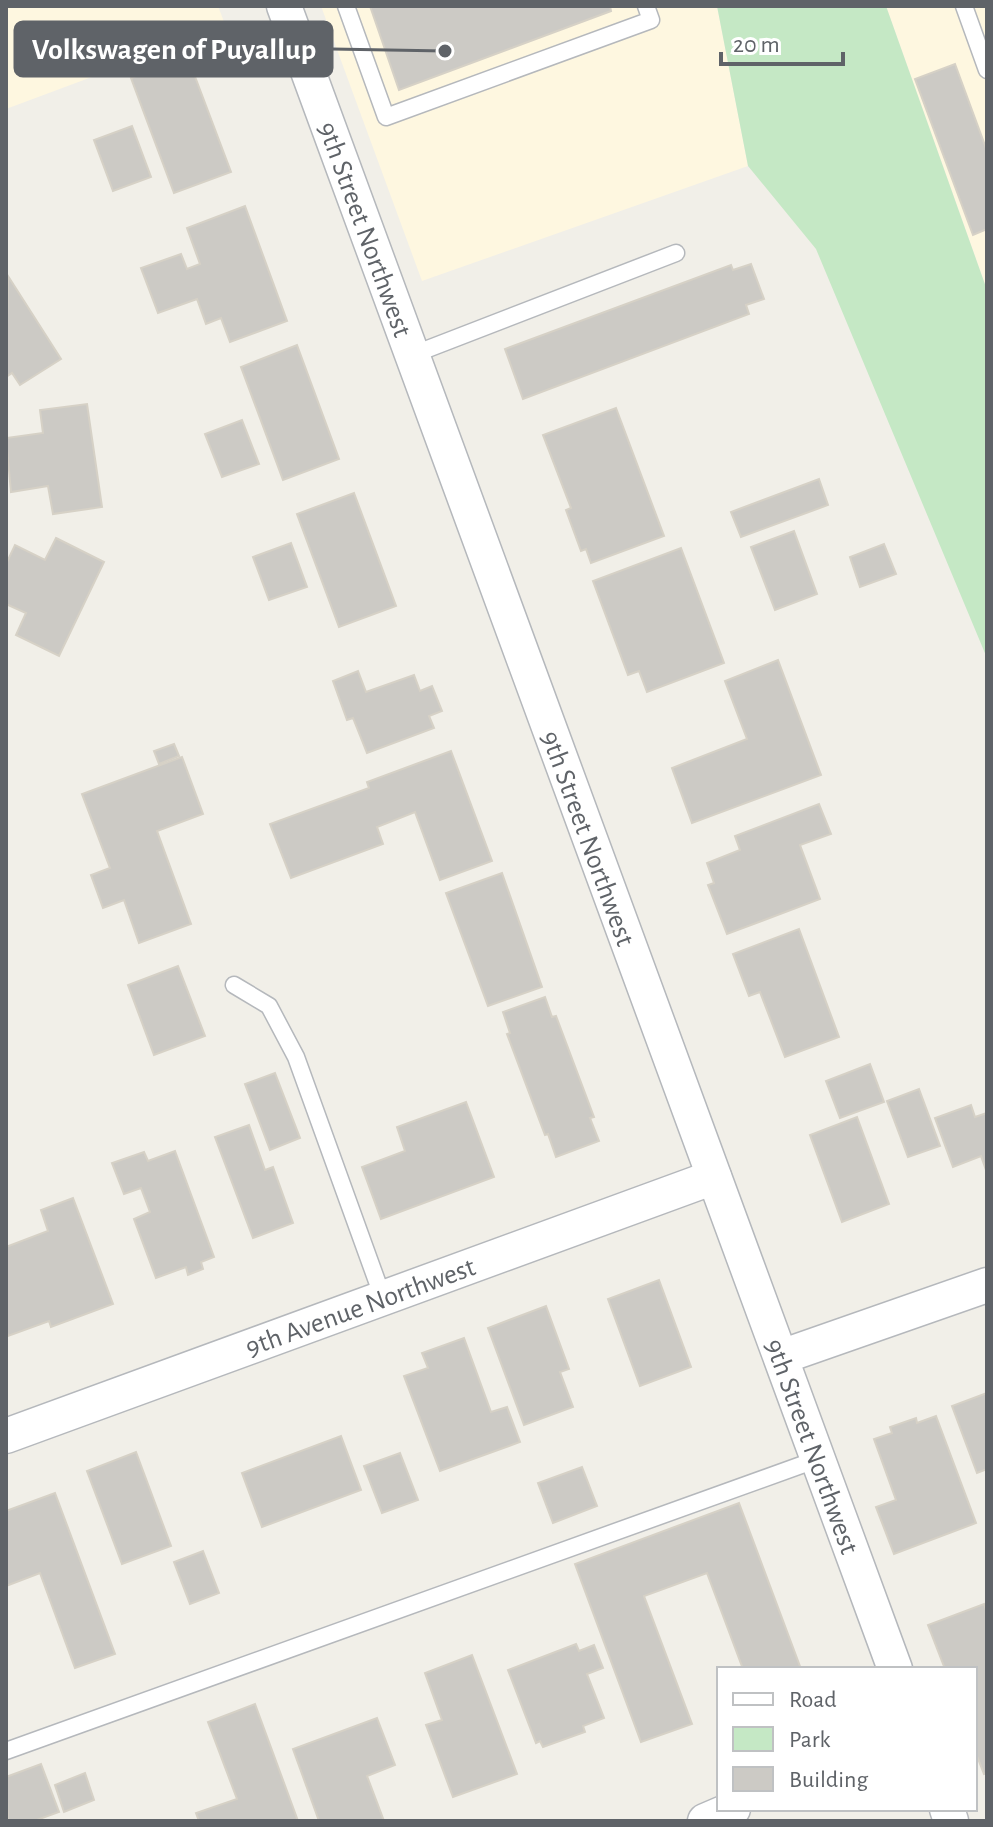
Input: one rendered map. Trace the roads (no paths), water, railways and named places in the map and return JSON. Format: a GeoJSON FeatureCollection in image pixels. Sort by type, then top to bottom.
{"type":"FeatureCollection","features":[{"type":"Feature","properties":{"kind":"street","name":"9th Street Northwest"},"geometry":{"type":"LineString","coordinates":[[284,6],[894,1667]]}},
{"type":"Feature","properties":{"kind":"street","name":"9th Avenue Northwest"},"geometry":{"type":"LineString","coordinates":[[6,1436],[714,1177]]}},
{"type":"Feature","properties":{"kind":"street"},"geometry":{"type":"LineString","coordinates":[[781,1357],[987,1285]]}},
{"type":"Feature","properties":{"kind":"street"},"geometry":{"type":"LineString","coordinates":[[705,1821],[728,1811]]}},
{"type":"Feature","properties":{"kind":"lane"},"geometry":{"type":"LineString","coordinates":[[346,6],[386,117],[651,20],[646,6]]}},
{"type":"Feature","properties":{"kind":"lane"},"geometry":{"type":"LineString","coordinates":[[964,6],[987,70]]}},
{"type":"Feature","properties":{"kind":"lane"},"geometry":{"type":"LineString","coordinates":[[412,355],[676,253]]}},
{"type":"Feature","properties":{"kind":"lane"},"geometry":{"type":"LineString","coordinates":[[234,985],[269,1006],[296,1057],[383,1298]]}},
{"type":"Feature","properties":{"kind":"lane"},"geometry":{"type":"LineString","coordinates":[[6,1751],[818,1459]]}},
{"type":"Feature","properties":{"kind":"place","name":"Volkswagen of Puyallup"},"geometry":{"type":"Point","coordinates":[445,51]}}]}
